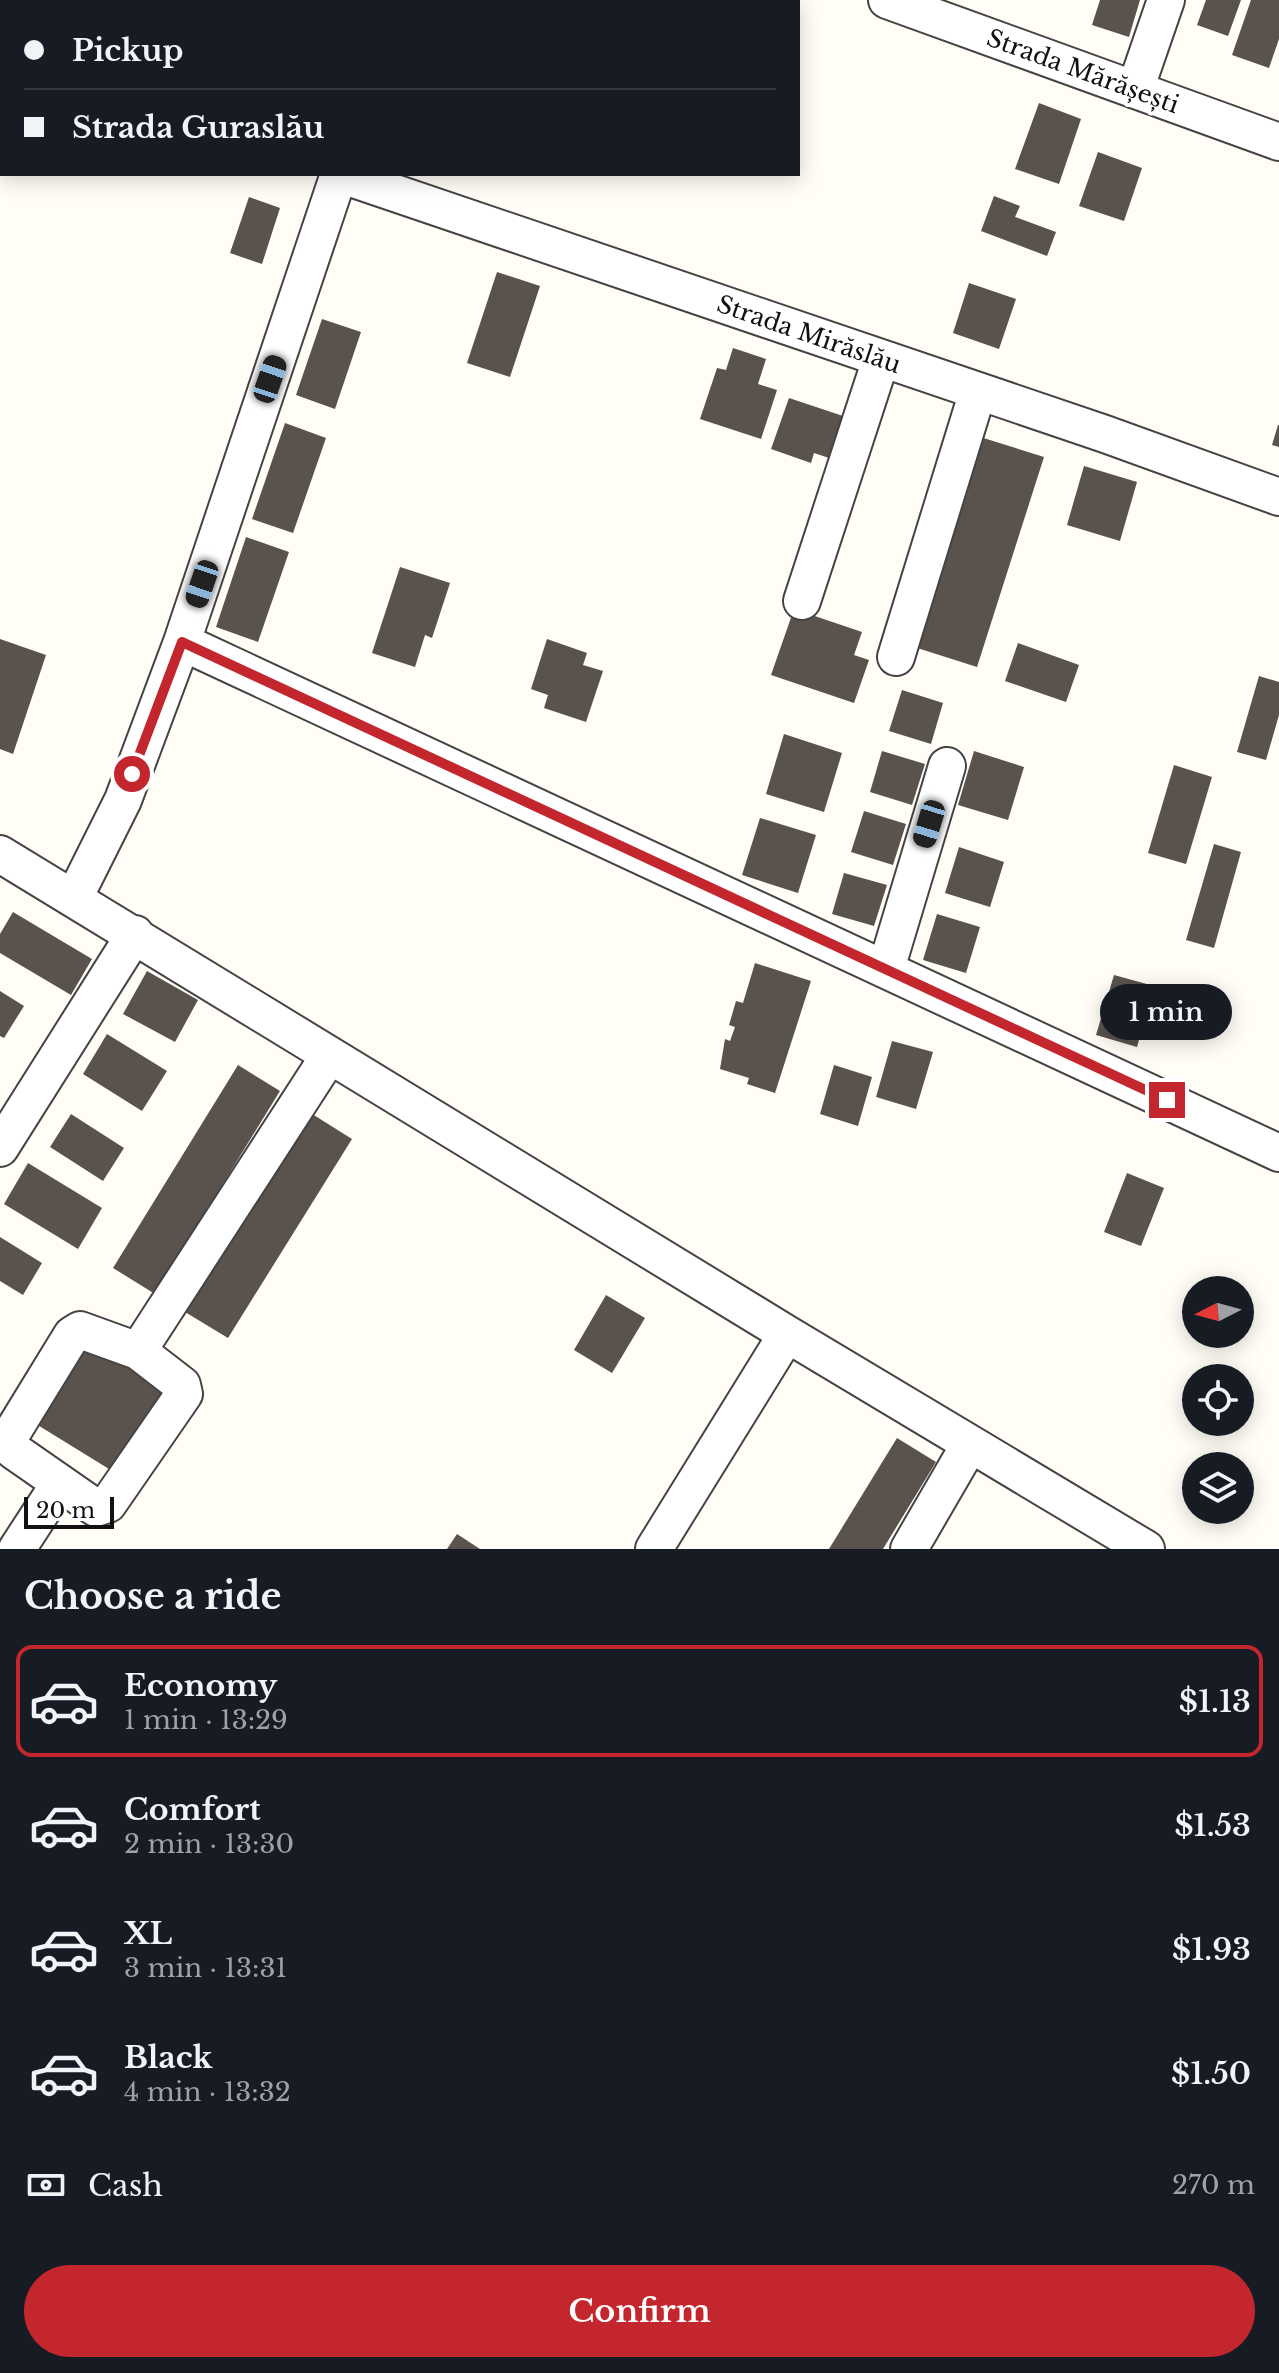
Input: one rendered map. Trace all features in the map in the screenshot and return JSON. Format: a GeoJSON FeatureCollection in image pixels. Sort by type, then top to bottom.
{"type":"FeatureCollection","features":[{"type":"Feature","properties":{"kind":"street","name":"Strada Mărășești"},"geometry":{"type":"LineString","coordinates":[[887,0],[967,14],[1135,90],[1279,142]]}},
{"type":"Feature","properties":{"kind":"street"},"geometry":{"type":"LineString","coordinates":[[1135,90],[1166,0]]}},
{"type":"Feature","properties":{"kind":"street"},"geometry":{"type":"LineString","coordinates":[[74,898],[123,800],[182,642],[338,176]]}},
{"type":"Feature","properties":{"kind":"street","name":"Strada Mirăslău"},"geometry":{"type":"LineString","coordinates":[[345,176],[978,391],[1279,497]]}},
{"type":"Feature","properties":{"kind":"street"},"geometry":{"type":"LineString","coordinates":[[802,601],[881,359]]}},
{"type":"Feature","properties":{"kind":"street"},"geometry":{"type":"LineString","coordinates":[[896,657],[978,391]]}},
{"type":"Feature","properties":{"kind":"street"},"geometry":{"type":"LineString","coordinates":[[182,642],[1279,1153]]}},
{"type":"Feature","properties":{"kind":"street"},"geometry":{"type":"LineString","coordinates":[[886,969],[947,766]]}},
{"type":"Feature","properties":{"kind":"street"},"geometry":{"type":"LineString","coordinates":[[0,854],[1146,1549]]}},
{"type":"Feature","properties":{"kind":"street"},"geometry":{"type":"LineString","coordinates":[[0,1148],[135,934]]}},
{"type":"Feature","properties":{"kind":"street"},"geometry":{"type":"LineString","coordinates":[[138,1351],[329,1056]]}},
{"type":"Feature","properties":{"kind":"street"},"geometry":{"type":"LineString","coordinates":[[80,1330],[92,1332],[138,1351],[182,1385],[184,1394],[180,1404],[103,1508],[96,1508],[9,1447],[10,1436],[72,1335],[80,1330]]}},
{"type":"Feature","properties":{"kind":"street"},"geometry":{"type":"LineString","coordinates":[[654,1549],[787,1334]]}},
{"type":"Feature","properties":{"kind":"street"},"geometry":{"type":"LineString","coordinates":[[909,1549],[970,1444]]}},
{"type":"Feature","properties":{"kind":"street"},"geometry":{"type":"LineString","coordinates":[[17,1549],[60,1483]]}},
{"type":"Feature","properties":{"kind":"building"},"geometry":{"type":"Polygon","coordinates":[[[1100,0],[1140,0],[1129,37],[1092,25],[1100,0]]]}},
{"type":"Feature","properties":{"kind":"building"},"geometry":{"type":"Polygon","coordinates":[[[1206,0],[1241,0],[1228,36],[1197,25],[1206,0]]]}},
{"type":"Feature","properties":{"kind":"building"},"geometry":{"type":"Polygon","coordinates":[[[1251,0],[1279,0],[1279,39],[1269,68],[1232,55],[1251,0]]]}},
{"type":"Feature","properties":{"kind":"building"},"geometry":{"type":"Polygon","coordinates":[[[1039,103],[1081,119],[1059,184],[1015,169],[1039,103]]]}},
{"type":"Feature","properties":{"kind":"building"},"geometry":{"type":"Polygon","coordinates":[[[1098,152],[1142,168],[1124,221],[1079,206],[1098,152]]]}},
{"type":"Feature","properties":{"kind":"building"},"geometry":{"type":"Polygon","coordinates":[[[994,196],[1020,206],[1015,217],[1056,232],[1047,256],[981,231],[994,196]]]}},
{"type":"Feature","properties":{"kind":"building"},"geometry":{"type":"Polygon","coordinates":[[[249,197],[280,208],[262,264],[230,253],[249,197]]]}},
{"type":"Feature","properties":{"kind":"building"},"geometry":{"type":"Polygon","coordinates":[[[497,272],[540,286],[510,377],[467,363],[497,272]]]}},
{"type":"Feature","properties":{"kind":"building"},"geometry":{"type":"Polygon","coordinates":[[[969,283],[1016,299],[999,349],[953,333],[969,283]]]}},
{"type":"Feature","properties":{"kind":"building"},"geometry":{"type":"Polygon","coordinates":[[[322,319],[361,332],[335,409],[296,395],[322,319]]]}},
{"type":"Feature","properties":{"kind":"building"},"geometry":{"type":"Polygon","coordinates":[[[733,348],[766,359],[758,384],[777,390],[761,439],[700,419],[717,368],[726,370],[733,348]]]}},
{"type":"Feature","properties":{"kind":"building"},"geometry":{"type":"Polygon","coordinates":[[[789,398],[843,416],[829,458],[814,453],[811,463],[771,449],[789,398]]]}},
{"type":"Feature","properties":{"kind":"building"},"geometry":{"type":"Polygon","coordinates":[[[285,423],[326,438],[293,533],[252,519],[285,423]]]}},
{"type":"Feature","properties":{"kind":"building"},"geometry":{"type":"Polygon","coordinates":[[[1279,425],[1279,447],[1272,445],[1279,425]]]}},
{"type":"Feature","properties":{"kind":"building"},"geometry":{"type":"Polygon","coordinates":[[[977,436],[1044,457],[977,667],[911,646],[977,436]]]}},
{"type":"Feature","properties":{"kind":"building"},"geometry":{"type":"Polygon","coordinates":[[[1084,466],[1137,482],[1120,541],[1067,525],[1084,466]]]}},
{"type":"Feature","properties":{"kind":"building"},"geometry":{"type":"Polygon","coordinates":[[[246,537],[289,552],[258,642],[216,627],[246,537]]]}},
{"type":"Feature","properties":{"kind":"building"},"geometry":{"type":"Polygon","coordinates":[[[400,567],[450,583],[432,638],[425,635],[415,667],[372,653],[400,567]]]}},
{"type":"Feature","properties":{"kind":"building"},"geometry":{"type":"Polygon","coordinates":[[[794,609],[862,632],[854,655],[869,660],[854,703],[771,675],[794,609]]]}},
{"type":"Feature","properties":{"kind":"building"},"geometry":{"type":"Polygon","coordinates":[[[0,639],[46,655],[13,754],[0,749],[0,639]]]}},
{"type":"Feature","properties":{"kind":"building"},"geometry":{"type":"Polygon","coordinates":[[[547,639],[587,653],[583,665],[603,671],[586,722],[544,708],[548,695],[531,689],[547,639]]]}},
{"type":"Feature","properties":{"kind":"building"},"geometry":{"type":"Polygon","coordinates":[[[1018,643],[1079,665],[1066,702],[1005,681],[1018,643]]]}},
{"type":"Feature","properties":{"kind":"building"},"geometry":{"type":"Polygon","coordinates":[[[1259,676],[1279,682],[1279,715],[1266,760],[1237,752],[1259,676]]]}},
{"type":"Feature","properties":{"kind":"building"},"geometry":{"type":"Polygon","coordinates":[[[902,690],[943,703],[931,744],[889,731],[902,690]]]}},
{"type":"Feature","properties":{"kind":"building"},"geometry":{"type":"Polygon","coordinates":[[[784,734],[842,753],[824,812],[766,794],[784,734]]]}},
{"type":"Feature","properties":{"kind":"building"},"geometry":{"type":"Polygon","coordinates":[[[882,751],[925,764],[912,805],[870,792],[882,751]]]}},
{"type":"Feature","properties":{"kind":"building"},"geometry":{"type":"Polygon","coordinates":[[[974,751],[1024,767],[1008,820],[958,805],[974,751]]]}},
{"type":"Feature","properties":{"kind":"building"},"geometry":{"type":"Polygon","coordinates":[[[1174,765],[1212,777],[1186,864],[1148,853],[1174,765]]]}},
{"type":"Feature","properties":{"kind":"building"},"geometry":{"type":"Polygon","coordinates":[[[864,811],[906,824],[893,865],[851,852],[864,811]]]}},
{"type":"Feature","properties":{"kind":"building"},"geometry":{"type":"Polygon","coordinates":[[[760,818],[816,835],[798,893],[742,875],[760,818]]]}},
{"type":"Feature","properties":{"kind":"building"},"geometry":{"type":"Polygon","coordinates":[[[1214,844],[1241,852],[1214,948],[1186,940],[1214,844]]]}},
{"type":"Feature","properties":{"kind":"building"},"geometry":{"type":"Polygon","coordinates":[[[959,847],[1004,862],[990,907],[945,893],[959,847]]]}},
{"type":"Feature","properties":{"kind":"building"},"geometry":{"type":"Polygon","coordinates":[[[844,873],[887,885],[874,926],[832,914],[844,873]]]}},
{"type":"Feature","properties":{"kind":"building"},"geometry":{"type":"Polygon","coordinates":[[[13,912],[92,959],[71,995],[0,953],[0,934],[13,912]]]}},
{"type":"Feature","properties":{"kind":"building"},"geometry":{"type":"Polygon","coordinates":[[[937,914],[980,927],[966,973],[923,960],[937,914]]]}},
{"type":"Feature","properties":{"kind":"building"},"geometry":{"type":"Polygon","coordinates":[[[755,963],[811,981],[775,1093],[747,1084],[749,1078],[720,1069],[725,1039],[730,1041],[735,1027],[729,1025],[736,1001],[743,1003],[755,963]]]}},
{"type":"Feature","properties":{"kind":"building"},"geometry":{"type":"Polygon","coordinates":[[[147,971],[198,1000],[175,1042],[123,1014],[147,971]]]}},
{"type":"Feature","properties":{"kind":"building"},"geometry":{"type":"Polygon","coordinates":[[[1114,975],[1154,986],[1137,1047],[1096,1035],[1114,975]]]}},
{"type":"Feature","properties":{"kind":"building"},"geometry":{"type":"Polygon","coordinates":[[[0,991],[24,1006],[4,1038],[0,1036],[0,991]]]}},
{"type":"Feature","properties":{"kind":"building"},"geometry":{"type":"Polygon","coordinates":[[[107,1034],[167,1071],[142,1111],[83,1074],[107,1034]]]}},
{"type":"Feature","properties":{"kind":"building"},"geometry":{"type":"Polygon","coordinates":[[[892,1041],[933,1052],[916,1109],[876,1097],[892,1041]]]}},
{"type":"Feature","properties":{"kind":"building"},"geometry":{"type":"Polygon","coordinates":[[[238,1065],[280,1091],[155,1294],[113,1268],[238,1065]]]}},
{"type":"Feature","properties":{"kind":"building"},"geometry":{"type":"Polygon","coordinates":[[[834,1065],[872,1077],[858,1126],[820,1114],[834,1065]]]}},
{"type":"Feature","properties":{"kind":"building"},"geometry":{"type":"Polygon","coordinates":[[[309,1112],[352,1139],[228,1338],[185,1312],[309,1112]]]}},
{"type":"Feature","properties":{"kind":"building"},"geometry":{"type":"Polygon","coordinates":[[[71,1114],[124,1148],[103,1181],[50,1147],[71,1114]]]}},
{"type":"Feature","properties":{"kind":"building"},"geometry":{"type":"Polygon","coordinates":[[[28,1163],[102,1208],[78,1249],[4,1204],[28,1163]]]}},
{"type":"Feature","properties":{"kind":"building"},"geometry":{"type":"Polygon","coordinates":[[[1127,1173],[1164,1188],[1141,1246],[1104,1232],[1127,1173]]]}},
{"type":"Feature","properties":{"kind":"building"},"geometry":{"type":"Polygon","coordinates":[[[0,1237],[42,1263],[23,1295],[0,1281],[0,1237]]]}},
{"type":"Feature","properties":{"kind":"building"},"geometry":{"type":"Polygon","coordinates":[[[606,1295],[645,1318],[612,1373],[574,1350],[606,1295]]]}},
{"type":"Feature","properties":{"kind":"building"},"geometry":{"type":"Polygon","coordinates":[[[87,1341],[173,1393],[122,1477],[36,1424],[87,1341]]]}},
{"type":"Feature","properties":{"kind":"building"},"geometry":{"type":"Polygon","coordinates":[[[897,1438],[936,1462],[883,1549],[829,1549],[897,1438]]]}},
{"type":"Feature","properties":{"kind":"building"},"geometry":{"type":"Polygon","coordinates":[[[457,1534],[480,1549],[447,1549],[457,1534]]]}},
{"type":"Feature","properties":{"kind":"route"},"geometry":{"type":"LineString","coordinates":[[132,774],[182,642],[1167,1100]]}}]}
